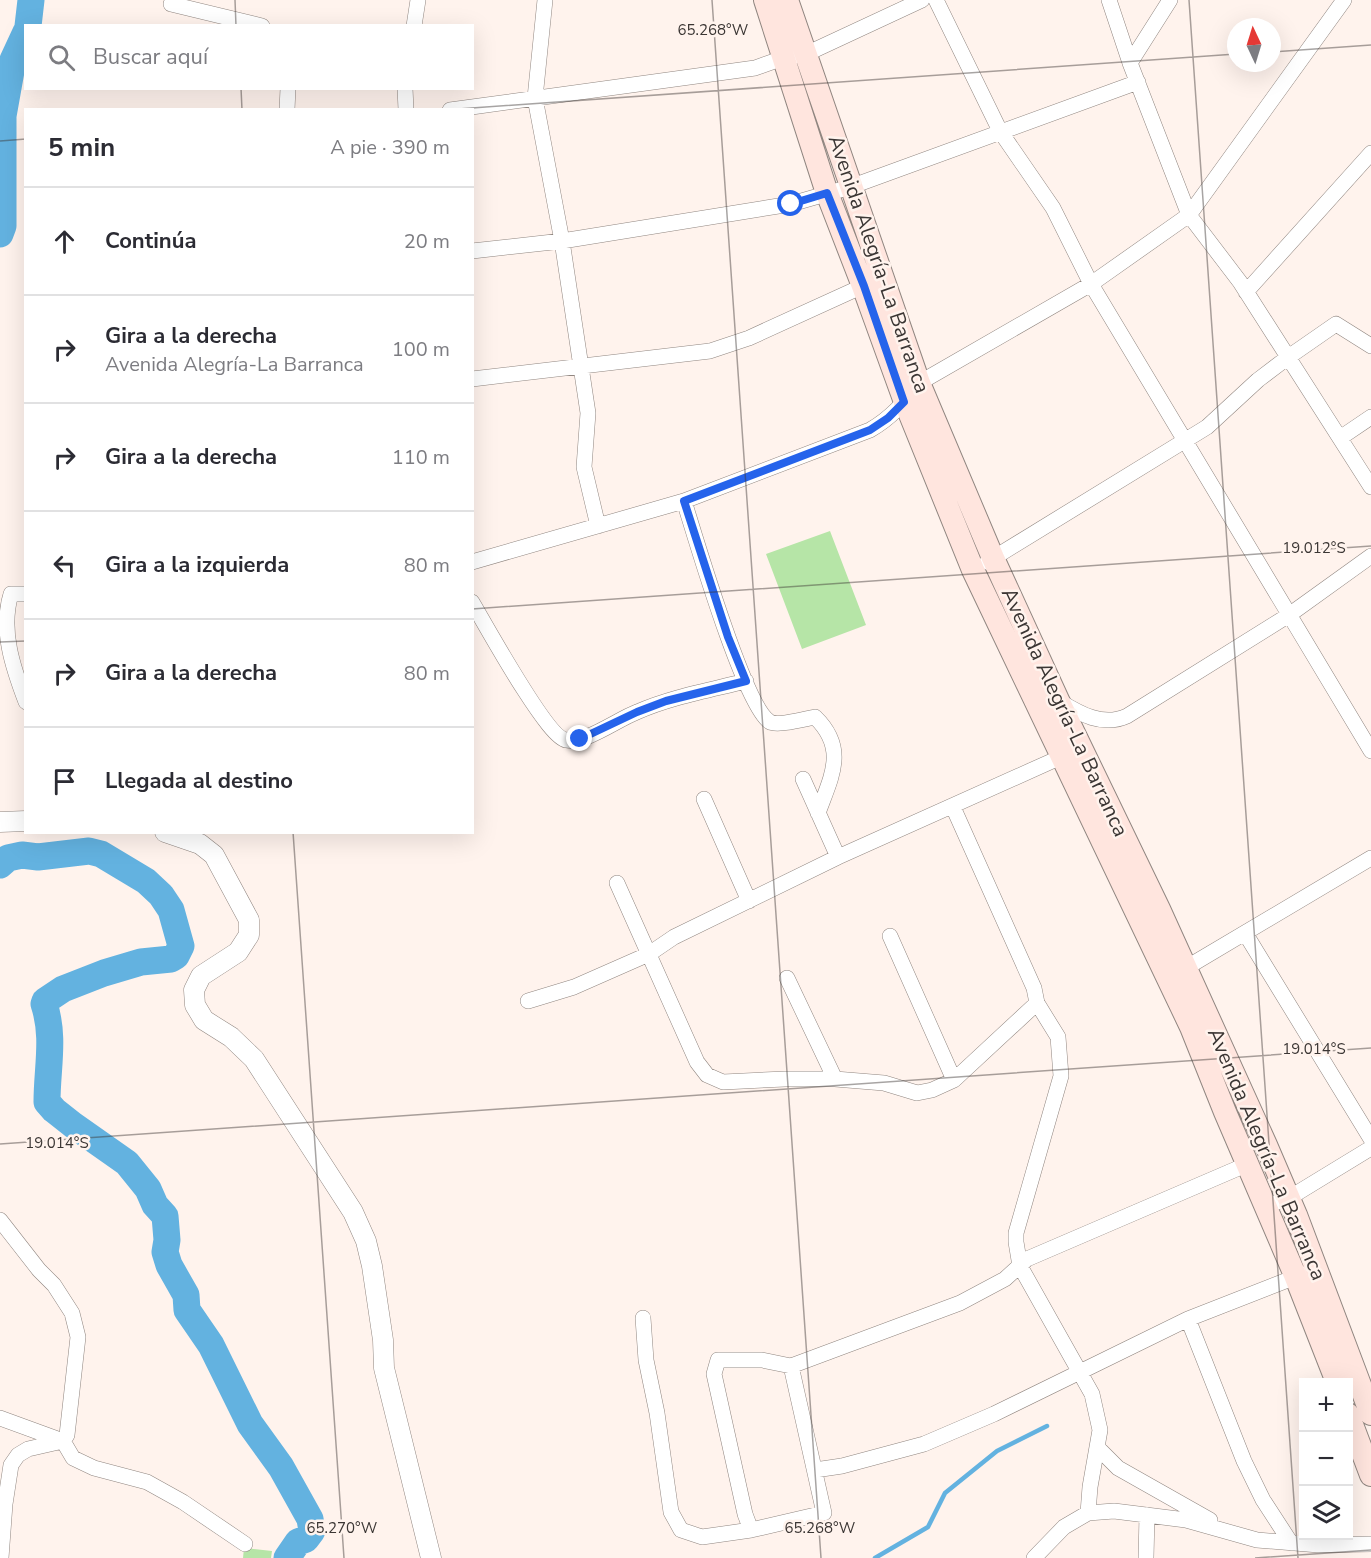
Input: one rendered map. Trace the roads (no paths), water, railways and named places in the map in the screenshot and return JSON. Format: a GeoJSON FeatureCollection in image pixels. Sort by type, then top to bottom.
{"type":"FeatureCollection","features":[{"type":"Feature","properties":{"kind":"main road","name":"Avenida Alegría-La Barranca"},"geometry":{"type":"LineString","coordinates":[[765,0],[794,56],[850,187],[904,402],[973,570],[1061,757],[1177,973],[1289,1198],[1306,1273],[1336,1378]]}},
{"type":"Feature","properties":{"kind":"main road","name":"Avenida Alegría-La Barranca"},"geometry":{"type":"LineString","coordinates":[[787,0],[794,56],[827,193],[874,283],[919,383],[993,558],[1058,700],[1177,973],[1191,1027],[1266,1206],[1306,1273],[1371,1414]]}},
{"type":"Feature","properties":{"kind":"main road"},"geometry":{"type":"LineString","coordinates":[[1353,1426],[1370,1468]]}},
{"type":"Feature","properties":{"kind":"street"},"geometry":{"type":"LineString","coordinates":[[414,24],[418,0]]}},
{"type":"Feature","properties":{"kind":"street"},"geometry":{"type":"LineString","coordinates":[[545,0],[535,98],[562,241],[588,413],[584,467],[598,526]]}},
{"type":"Feature","properties":{"kind":"street"},"geometry":{"type":"LineString","coordinates":[[464,108],[755,68],[794,56],[922,0]]}},
{"type":"Feature","properties":{"kind":"street"},"geometry":{"type":"LineString","coordinates":[[936,0],[1000,131],[1053,208],[1090,284],[1371,751]]}},
{"type":"Feature","properties":{"kind":"street"},"geometry":{"type":"LineString","coordinates":[[1109,0],[1137,82],[1189,215],[1246,292],[1371,488]]}},
{"type":"Feature","properties":{"kind":"street"},"geometry":{"type":"LineString","coordinates":[[1130,63],[1170,0]]}},
{"type":"Feature","properties":{"kind":"street"},"geometry":{"type":"LineString","coordinates":[[474,561],[684,501],[870,430],[888,418],[919,383],[1090,284],[1189,215],[1344,0]]}},
{"type":"Feature","properties":{"kind":"street"},"geometry":{"type":"LineString","coordinates":[[171,4],[254,24]]}},
{"type":"Feature","properties":{"kind":"street"},"geometry":{"type":"LineString","coordinates":[[474,251],[562,241],[791,204],[850,187],[1137,82]]}},
{"type":"Feature","properties":{"kind":"street"},"geometry":{"type":"LineString","coordinates":[[287,108],[288,90]]}},
{"type":"Feature","properties":{"kind":"street"},"geometry":{"type":"LineString","coordinates":[[405,90],[406,108]]}},
{"type":"Feature","properties":{"kind":"street"},"geometry":{"type":"LineString","coordinates":[[1246,292],[1371,153]]}},
{"type":"Feature","properties":{"kind":"street"},"geometry":{"type":"LineString","coordinates":[[474,379],[710,351],[749,338],[874,283]]}},
{"type":"Feature","properties":{"kind":"street"},"geometry":{"type":"LineString","coordinates":[[973,570],[1207,427],[1258,381],[1336,324],[1371,346]]}},
{"type":"Feature","properties":{"kind":"street"},"geometry":{"type":"LineString","coordinates":[[1340,438],[1371,417]]}},
{"type":"Feature","properties":{"kind":"street"},"geometry":{"type":"LineString","coordinates":[[684,501],[728,637],[758,710],[770,722],[776,723],[815,717],[831,738],[836,758],[833,773],[818,813]]}},
{"type":"Feature","properties":{"kind":"street"},"geometry":{"type":"LineString","coordinates":[[1031,691],[1058,700],[1074,710],[1101,721],[1118,720],[1289,615],[1371,556]]}},
{"type":"Feature","properties":{"kind":"street"},"geometry":{"type":"LineString","coordinates":[[24,594],[11,594],[6,604],[3,621],[4,642],[24,697]]}},
{"type":"Feature","properties":{"kind":"street"},"geometry":{"type":"LineString","coordinates":[[474,605],[538,712],[558,737],[566,741],[580,739],[666,701],[746,681]]}},
{"type":"Feature","properties":{"kind":"street"},"geometry":{"type":"LineString","coordinates":[[528,1001],[574,987],[649,954],[674,937],[838,857],[1061,757]]}},
{"type":"Feature","properties":{"kind":"street"},"geometry":{"type":"LineString","coordinates":[[803,778],[838,857]]}},
{"type":"Feature","properties":{"kind":"street"},"geometry":{"type":"LineString","coordinates":[[704,799],[749,901]]}},
{"type":"Feature","properties":{"kind":"street"},"geometry":{"type":"LineString","coordinates":[[953,807],[1034,988],[1037,1003],[1058,1037],[1061,1076],[1016,1233],[1016,1242],[1020,1266],[1092,1394],[1100,1430],[1088,1513]]}},
{"type":"Feature","properties":{"kind":"street"},"geometry":{"type":"LineString","coordinates":[[0,822],[24,821]]}},
{"type":"Feature","properties":{"kind":"street"},"geometry":{"type":"LineString","coordinates":[[176,834],[192,837],[214,855],[249,920],[249,935],[238,952],[201,976],[194,990],[195,1005],[204,1020],[231,1036],[255,1059],[353,1212],[366,1241],[377,1298],[384,1368],[431,1558]]}},
{"type":"Feature","properties":{"kind":"street"},"geometry":{"type":"LineString","coordinates":[[1177,973],[1371,858]]}},
{"type":"Feature","properties":{"kind":"street"},"geometry":{"type":"LineString","coordinates":[[616,883],[697,1062],[706,1075],[723,1082],[835,1079],[884,1083],[917,1093],[932,1090],[954,1080],[1037,1003]]}},
{"type":"Feature","properties":{"kind":"street"},"geometry":{"type":"LineString","coordinates":[[1245,933],[1371,1139]]}},
{"type":"Feature","properties":{"kind":"street"},"geometry":{"type":"LineString","coordinates":[[890,936],[954,1080]]}},
{"type":"Feature","properties":{"kind":"street"},"geometry":{"type":"LineString","coordinates":[[787,978],[835,1079]]}},
{"type":"Feature","properties":{"kind":"street"},"geometry":{"type":"LineString","coordinates":[[1266,1206],[1289,1198],[1371,1148]]}},
{"type":"Feature","properties":{"kind":"street"},"geometry":{"type":"LineString","coordinates":[[751,1530],[745,1514],[714,1374],[718,1360],[762,1360],[791,1366],[960,1303],[1005,1280],[1027,1259],[1248,1164]]}},
{"type":"Feature","properties":{"kind":"street"},"geometry":{"type":"LineString","coordinates":[[0,1220],[54,1286],[72,1313],[78,1337],[67,1435],[63,1441],[28,1449],[18,1455],[11,1465],[1,1558]]}},
{"type":"Feature","properties":{"kind":"street"},"geometry":{"type":"LineString","coordinates":[[815,1470],[842,1466],[924,1444],[994,1414],[1188,1319],[1306,1273]]}},
{"type":"Feature","properties":{"kind":"street"},"geometry":{"type":"LineString","coordinates":[[643,1318],[646,1360],[657,1413],[671,1512],[681,1530],[702,1538],[751,1530],[824,1513],[791,1366]]}},
{"type":"Feature","properties":{"kind":"street"},"geometry":{"type":"LineString","coordinates":[[1188,1319],[1244,1461],[1263,1500],[1292,1543]]}},
{"type":"Feature","properties":{"kind":"street"},"geometry":{"type":"LineString","coordinates":[[0,1418],[63,1441],[73,1458],[94,1468],[147,1482],[183,1502],[245,1544]]}},
{"type":"Feature","properties":{"kind":"street"},"geometry":{"type":"LineString","coordinates":[[1097,1447],[1118,1468],[1231,1532]]}},
{"type":"Feature","properties":{"kind":"street"},"geometry":{"type":"LineString","coordinates":[[1034,1558],[1064,1527],[1088,1513],[1114,1511],[1186,1520],[1257,1540],[1371,1544]]}},
{"type":"Feature","properties":{"kind":"street"},"geometry":{"type":"LineString","coordinates":[[1146,1558],[1147,1515]]}},
{"type":"Feature","properties":{"kind":"waterway"},"geometry":{"type":"LineString","coordinates":[[28,24],[31,0]]}},
{"type":"Feature","properties":{"kind":"waterway"},"geometry":{"type":"LineString","coordinates":[[0,234],[3,226],[3,116],[13,60],[24,36]]}},
{"type":"Feature","properties":{"kind":"waterway"},"geometry":{"type":"LineString","coordinates":[[0,865],[8,858],[22,855],[38,857],[89,851],[101,854],[146,881],[161,895],[171,910],[181,946],[176,956],[171,959],[141,962],[104,973],[63,989],[45,1001],[50,1041],[47,1102],[73,1125],[127,1163],[148,1189],[155,1205],[165,1216],[167,1240],[165,1252],[169,1265],[186,1295],[187,1310],[211,1345],[250,1424],[281,1467],[310,1519],[312,1531],[306,1539],[298,1542],[287,1558]]}},
{"type":"Feature","properties":{"kind":"waterway"},"geometry":{"type":"LineString","coordinates":[[875,1558],[928,1527],[945,1493],[997,1451],[1047,1426]]}}]}
